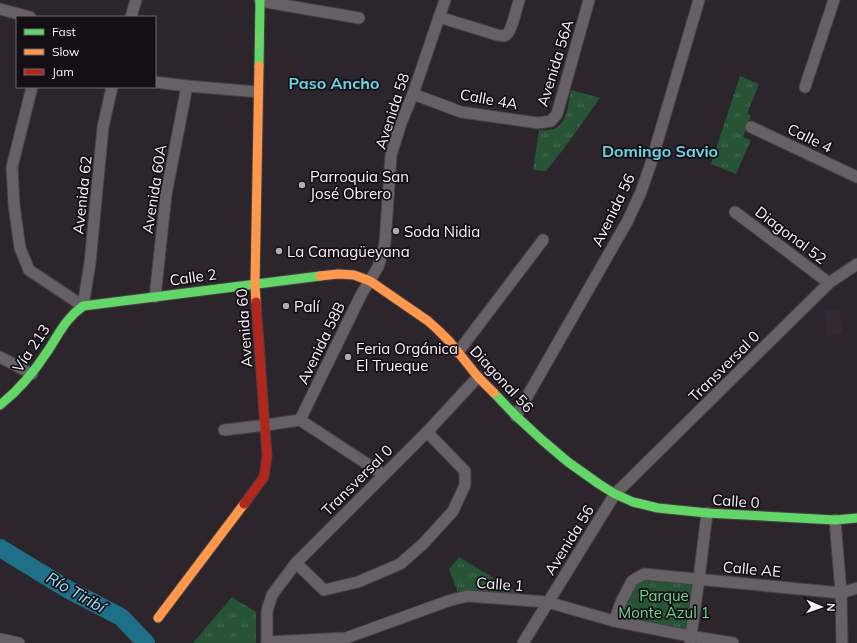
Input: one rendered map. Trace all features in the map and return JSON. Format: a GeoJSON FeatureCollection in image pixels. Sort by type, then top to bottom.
{"type":"FeatureCollection","features":[{"type":"Feature","properties":{"kind":"main road","name":"Avenida 60"},"geometry":{"type":"LineString","coordinates":[[158,618],[264,477],[268,456],[255,284],[260,1]]}},
{"type":"Feature","properties":{"kind":"main road","name":"Calle 2"},"geometry":{"type":"LineString","coordinates":[[83,306],[338,274],[354,275],[370,281]]}},
{"type":"Feature","properties":{"kind":"main road","name":"Diagonal 56"},"geometry":{"type":"LineString","coordinates":[[370,281],[433,326],[450,342],[478,377],[542,440],[568,462],[598,484],[615,494]]}},
{"type":"Feature","properties":{"kind":"main road","name":"Vía 213"},"geometry":{"type":"LineString","coordinates":[[0,405],[7,400],[32,374],[54,342],[66,321],[74,312],[83,306]]}},
{"type":"Feature","properties":{"kind":"main road","name":"Calle 0"},"geometry":{"type":"LineString","coordinates":[[615,494],[633,502],[658,508],[707,513],[835,520],[857,518]]}},
{"type":"Feature","properties":{"kind":"street"},"geometry":{"type":"LineString","coordinates":[[131,16],[136,0]]}},
{"type":"Feature","properties":{"kind":"street","name":"Avenida 58"},"geometry":{"type":"LineString","coordinates":[[370,281],[378,267],[384,243],[392,155],[401,123],[413,94],[445,0]]}},
{"type":"Feature","properties":{"kind":"street","name":"Avenida 56A"},"geometry":{"type":"LineString","coordinates":[[538,123],[551,121],[557,114],[589,0]]}},
{"type":"Feature","properties":{"kind":"street","name":"Avenida 56"},"geometry":{"type":"LineString","coordinates":[[516,416],[627,222],[641,192],[699,0]]}},
{"type":"Feature","properties":{"kind":"street"},"geometry":{"type":"LineString","coordinates":[[805,87],[834,0]]}},
{"type":"Feature","properties":{"kind":"street"},"geometry":{"type":"LineString","coordinates":[[260,1],[359,18]]}},
{"type":"Feature","properties":{"kind":"street"},"geometry":{"type":"LineString","coordinates":[[439,17],[504,36],[511,28],[519,1]]}},
{"type":"Feature","properties":{"kind":"street"},"geometry":{"type":"LineString","coordinates":[[0,9],[26,16]]}},
{"type":"Feature","properties":{"kind":"street"},"geometry":{"type":"LineString","coordinates":[[156,82],[258,92]]}},
{"type":"Feature","properties":{"kind":"street","name":"Avenida 60A"},"geometry":{"type":"LineString","coordinates":[[155,297],[166,195],[187,86]]}},
{"type":"Feature","properties":{"kind":"street"},"geometry":{"type":"LineString","coordinates":[[32,88],[12,167],[14,204],[20,248],[29,270],[83,306]]}},
{"type":"Feature","properties":{"kind":"street","name":"Avenida 62"},"geometry":{"type":"LineString","coordinates":[[83,306],[90,263],[104,127],[112,88]]}},
{"type":"Feature","properties":{"kind":"street","name":"Calle 4A"},"geometry":{"type":"LineString","coordinates":[[413,94],[461,112],[538,123]]}},
{"type":"Feature","properties":{"kind":"street","name":"Calle 4"},"geometry":{"type":"LineString","coordinates":[[750,126],[857,178]]}},
{"type":"Feature","properties":{"kind":"street","name":"Diagonal 52"},"geometry":{"type":"LineString","coordinates":[[735,212],[829,283]]}},
{"type":"Feature","properties":{"kind":"street"},"geometry":{"type":"LineString","coordinates":[[458,352],[543,240]]}},
{"type":"Feature","properties":{"kind":"street","name":"Transversal 0"},"geometry":{"type":"LineString","coordinates":[[615,494],[829,283],[857,264]]}},
{"type":"Feature","properties":{"kind":"street","name":"Avenida 58B"},"geometry":{"type":"LineString","coordinates":[[300,420],[361,295],[370,281]]}},
{"type":"Feature","properties":{"kind":"street"},"geometry":{"type":"LineString","coordinates":[[0,356],[32,374]]}},
{"type":"Feature","properties":{"kind":"street","name":"Transversal 0"},"geometry":{"type":"LineString","coordinates":[[267,642],[267,611],[272,595],[296,563],[427,432],[478,377]]}},
{"type":"Feature","properties":{"kind":"street"},"geometry":{"type":"LineString","coordinates":[[224,430],[300,420],[384,475]]}},
{"type":"Feature","properties":{"kind":"street"},"geometry":{"type":"LineString","coordinates":[[296,563],[324,590],[358,582],[400,564],[423,544],[453,511],[464,485],[464,471],[427,432]]}},
{"type":"Feature","properties":{"kind":"street","name":"Avenida 56"},"geometry":{"type":"LineString","coordinates":[[523,643],[615,494]]}},
{"type":"Feature","properties":{"kind":"street"},"geometry":{"type":"LineString","coordinates":[[690,640],[707,513]]}},
{"type":"Feature","properties":{"kind":"street"},"geometry":{"type":"LineString","coordinates":[[835,520],[841,593],[842,643]]}},
{"type":"Feature","properties":{"kind":"street","name":"Calle AE"},"geometry":{"type":"LineString","coordinates":[[614,621],[622,600],[632,581],[644,574],[841,593],[857,588]]}},
{"type":"Feature","properties":{"kind":"street","name":"Calle 1"},"geometry":{"type":"LineString","coordinates":[[267,642],[346,638],[448,601],[467,596],[547,602],[690,640],[733,643]]}},
{"type":"Feature","properties":{"kind":"street"},"geometry":{"type":"LineString","coordinates":[[0,639],[19,643]]}},
{"type":"Feature","properties":{"kind":"shaded area"},"geometry":{"type":"Polygon","coordinates":[[[839,309],[843,333],[828,337],[825,311],[839,309]]]}},
{"type":"Feature","properties":{"kind":"green space"},"geometry":{"type":"Polygon","coordinates":[[[740,76],[759,84],[747,114],[751,115],[743,137],[751,140],[736,174],[711,164],[740,76]]]}},
{"type":"Feature","properties":{"kind":"green space"},"geometry":{"type":"Polygon","coordinates":[[[571,90],[600,98],[546,171],[533,170],[539,130],[555,128],[564,120],[571,90]]]}},
{"type":"Feature","properties":{"kind":"green space"},"geometry":{"type":"Polygon","coordinates":[[[459,557],[525,596],[526,599],[494,592],[479,591],[459,596],[449,569],[459,557]]]}},
{"type":"Feature","properties":{"kind":"green space","name":"Parque Monte Azul 1"},"geometry":{"type":"Polygon","coordinates":[[[641,578],[694,583],[686,633],[619,617],[635,584],[641,578]]]}},
{"type":"Feature","properties":{"kind":"green space"},"geometry":{"type":"Polygon","coordinates":[[[232,597],[256,612],[256,643],[193,643],[232,597]]]}},
{"type":"Feature","properties":{"kind":"waterway","name":"Río Tiribí"},"geometry":{"type":"LineString","coordinates":[[0,548],[69,590],[121,617],[146,643]]}},
{"type":"Feature","properties":{"kind":"traffic: fast"},"geometry":{"type":"LineString","coordinates":[[259,66],[260,0]]}},
{"type":"Feature","properties":{"kind":"traffic: fast"},"geometry":{"type":"LineString","coordinates":[[0,405],[26,380],[71,316],[83,306],[320,276]]}},
{"type":"Feature","properties":{"kind":"traffic: fast"},"geometry":{"type":"LineString","coordinates":[[494,393],[516,416],[568,462],[615,494],[633,502],[658,508],[707,513],[835,520],[857,518]]}},
{"type":"Feature","properties":{"kind":"traffic: slow"},"geometry":{"type":"LineString","coordinates":[[256,302],[255,284],[259,66]]}},
{"type":"Feature","properties":{"kind":"traffic: slow"},"geometry":{"type":"LineString","coordinates":[[320,276],[338,274],[354,275],[370,281],[428,321],[438,330],[450,342],[478,377],[494,393]]}},
{"type":"Feature","properties":{"kind":"traffic: slow"},"geometry":{"type":"LineString","coordinates":[[158,618],[244,504]]}},
{"type":"Feature","properties":{"kind":"traffic: jam"},"geometry":{"type":"LineString","coordinates":[[244,504],[264,477],[267,456],[256,302]]}},
{"type":"Feature","properties":{"kind":"place","name":"Parroquia San José Obrero"},"geometry":{"type":"Point","coordinates":[302,185]}},
{"type":"Feature","properties":{"kind":"place","name":"Soda Nidia"},"geometry":{"type":"Point","coordinates":[396,231]}},
{"type":"Feature","properties":{"kind":"place","name":"La Camagüeyana"},"geometry":{"type":"Point","coordinates":[279,251]}},
{"type":"Feature","properties":{"kind":"place","name":"Palí"},"geometry":{"type":"Point","coordinates":[286,306]}},
{"type":"Feature","properties":{"kind":"place","name":"Feria Orgánica El Trueque"},"geometry":{"type":"Point","coordinates":[348,357]}},
{"type":"Feature","properties":{"kind":"district","name":"Paso Ancho"},"geometry":{"type":"Point","coordinates":[334,83]}},
{"type":"Feature","properties":{"kind":"district","name":"Domingo Savio"},"geometry":{"type":"Point","coordinates":[660,151]}}]}
